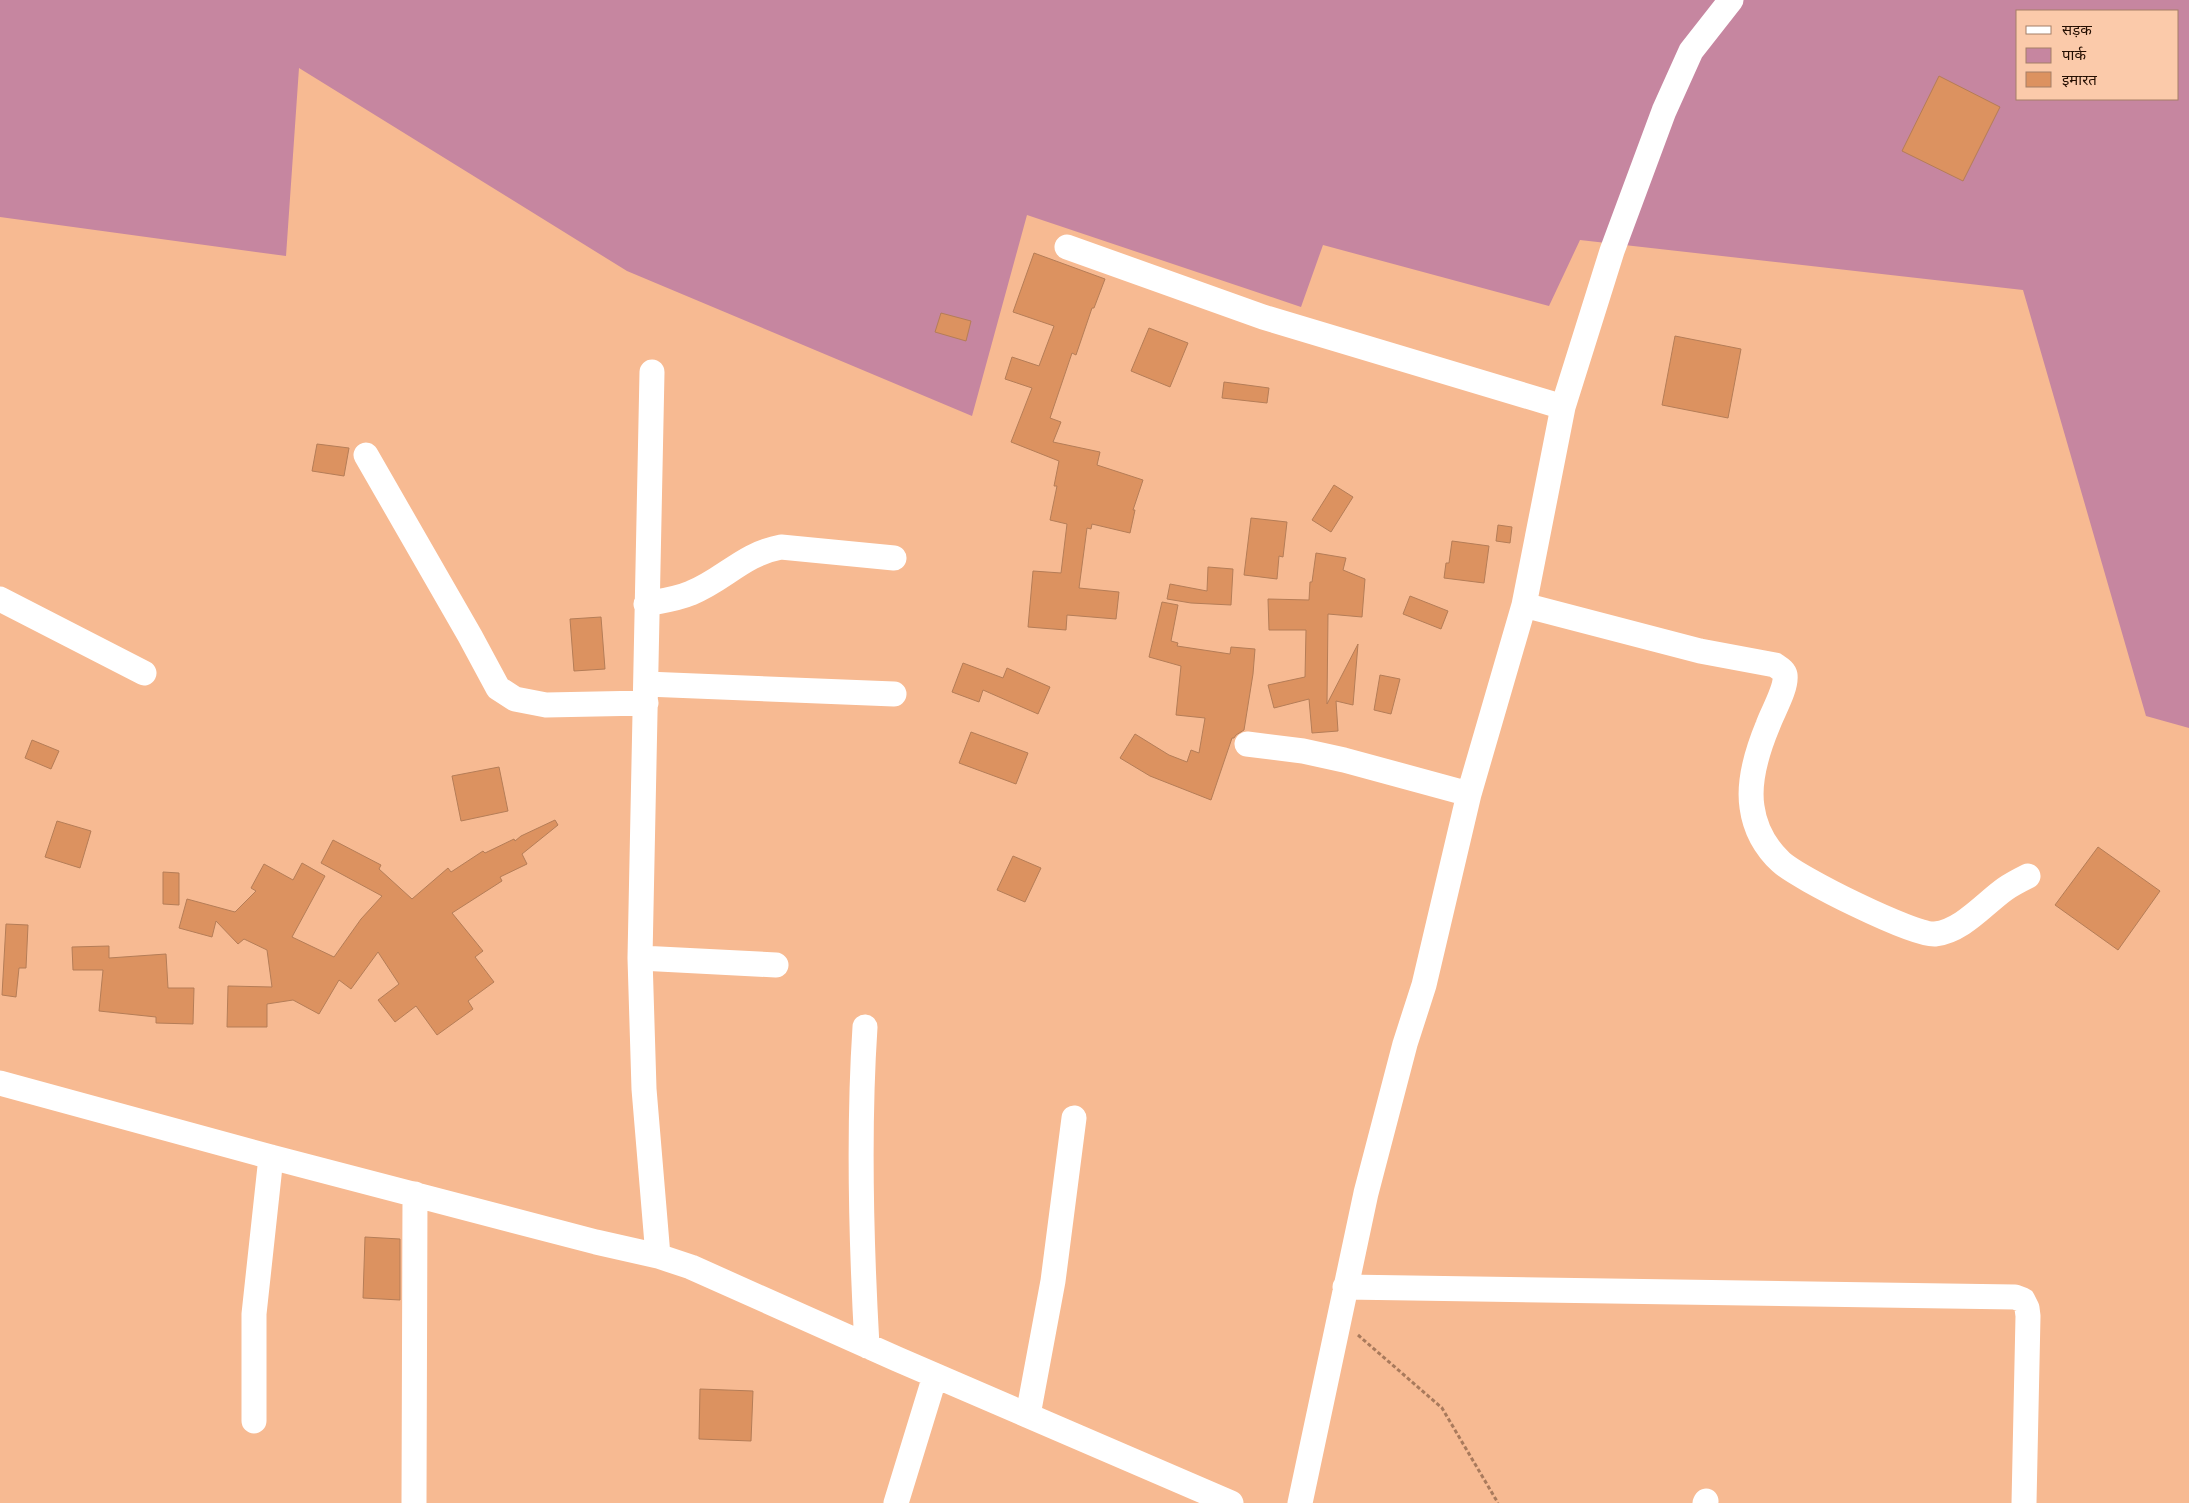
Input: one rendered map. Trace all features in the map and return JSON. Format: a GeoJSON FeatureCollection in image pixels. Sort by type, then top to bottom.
{"type":"FeatureCollection","features":[{"type":"Feature","properties":{"kind":"street"},"geometry":{"type":"LineString","coordinates":[[1300,1503],[1366,1193],[1405,1044],[1424,985],[1469,794],[1524,605],[1563,407],[1612,251],[1668,103],[1691,52],[1731,0]]}},
{"type":"Feature","properties":{"kind":"street"},"geometry":{"type":"LineString","coordinates":[[1068,247],[1263,316],[1563,407]]}},
{"type":"Feature","properties":{"kind":"street"},"geometry":{"type":"LineString","coordinates":[[652,372],[640,958],[644,1089],[658,1256]]}},
{"type":"Feature","properties":{"kind":"street"},"geometry":{"type":"LineString","coordinates":[[366,454],[498,688],[515,699],[546,705],[646,693],[894,694]]}},
{"type":"Feature","properties":{"kind":"street"},"geometry":{"type":"LineString","coordinates":[[646,604],[692,593],[747,558],[774,548],[894,558]]}},
{"type":"Feature","properties":{"kind":"street"},"geometry":{"type":"LineString","coordinates":[[0,599],[144,673]]}},
{"type":"Feature","properties":{"kind":"street"},"geometry":{"type":"LineString","coordinates":[[1524,605],[1700,651],[1775,665],[1783,670],[1785,677],[1783,689],[1767,727],[1752,782],[1751,804],[1755,824],[1766,846],[1783,863],[1829,890],[1890,921],[1920,932],[1934,934],[1948,931],[1960,924],[2006,889],[2028,876]]}},
{"type":"Feature","properties":{"kind":"street"},"geometry":{"type":"LineString","coordinates":[[1247,744],[1303,751],[1344,760],[1469,794]]}},
{"type":"Feature","properties":{"kind":"street"},"geometry":{"type":"LineString","coordinates":[[640,958],[776,965]]}},
{"type":"Feature","properties":{"kind":"street"},"geometry":{"type":"LineString","coordinates":[[865,1028],[860,1157],[862,1266],[867,1346]]}},
{"type":"Feature","properties":{"kind":"street"},"geometry":{"type":"LineString","coordinates":[[0,1083],[271,1157],[596,1242],[658,1256],[691,1267],[935,1376],[1231,1503]]}},
{"type":"Feature","properties":{"kind":"street"},"geometry":{"type":"LineString","coordinates":[[1028,1415],[1052,1281],[1074,1118]]}},
{"type":"Feature","properties":{"kind":"street"},"geometry":{"type":"LineString","coordinates":[[254,1421],[254,1314],[271,1157]]}},
{"type":"Feature","properties":{"kind":"street"},"geometry":{"type":"LineString","coordinates":[[414,1503],[415,1194]]}},
{"type":"Feature","properties":{"kind":"street"},"geometry":{"type":"LineString","coordinates":[[1345,1287],[2015,1298],[2023,1300],[2028,1316],[2024,1503]]}},
{"type":"Feature","properties":{"kind":"street"},"geometry":{"type":"LineString","coordinates":[[896,1503],[935,1376]]}},
{"type":"Feature","properties":{"kind":"path"},"geometry":{"type":"LineString","coordinates":[[1340,1319],[1442,1408],[1498,1503]]}},
{"type":"Feature","properties":{"kind":"green space"},"geometry":{"type":"Polygon","coordinates":[[[0,0],[2189,0],[2189,728],[2146,716],[2023,290],[1580,240],[1549,306],[1323,245],[1301,307],[1027,215],[972,416],[627,271],[299,68],[286,256],[0,217],[0,0]]]}},
{"type":"Feature","properties":{"kind":"building"},"geometry":{"type":"Polygon","coordinates":[[[1939,76],[2000,107],[1963,181],[1902,151],[1939,76]]]}},
{"type":"Feature","properties":{"kind":"building"},"geometry":{"type":"Polygon","coordinates":[[[1034,253],[1105,279],[1094,308],[1092,308],[1076,355],[1072,353],[1050,418],[1061,422],[1053,442],[1100,452],[1097,465],[1143,480],[1133,510],[1135,510],[1130,533],[1092,524],[1091,529],[1087,528],[1079,588],[1119,592],[1116,619],[1067,615],[1066,630],[1028,627],[1033,571],[1061,573],[1067,524],[1050,520],[1057,486],[1054,486],[1059,461],[1011,442],[1032,388],[1005,379],[1012,357],[1039,366],[1054,326],[1013,312],[1034,253]]]}},
{"type":"Feature","properties":{"kind":"building"},"geometry":{"type":"Polygon","coordinates":[[[941,313],[971,321],[966,341],[935,332],[941,313]]]}},
{"type":"Feature","properties":{"kind":"building"},"geometry":{"type":"Polygon","coordinates":[[[1149,328],[1188,343],[1170,387],[1131,371],[1149,328]]]}},
{"type":"Feature","properties":{"kind":"building"},"geometry":{"type":"Polygon","coordinates":[[[1675,336],[1741,349],[1728,418],[1662,405],[1675,336]]]}},
{"type":"Feature","properties":{"kind":"building"},"geometry":{"type":"Polygon","coordinates":[[[1224,382],[1269,388],[1267,403],[1222,398],[1224,382]]]}},
{"type":"Feature","properties":{"kind":"building"},"geometry":{"type":"Polygon","coordinates":[[[317,444],[349,448],[344,476],[312,471],[317,444]]]}},
{"type":"Feature","properties":{"kind":"building"},"geometry":{"type":"Polygon","coordinates":[[[1334,485],[1353,497],[1331,532],[1312,520],[1334,485]]]}},
{"type":"Feature","properties":{"kind":"building"},"geometry":{"type":"Polygon","coordinates":[[[1251,518],[1287,522],[1283,557],[1279,556],[1277,579],[1244,575],[1251,518]]]}},
{"type":"Feature","properties":{"kind":"building"},"geometry":{"type":"Polygon","coordinates":[[[1498,525],[1512,527],[1510,543],[1496,541],[1498,525]]]}},
{"type":"Feature","properties":{"kind":"building"},"geometry":{"type":"Polygon","coordinates":[[[1452,541],[1489,546],[1484,583],[1444,578],[1446,563],[1449,563],[1452,541]]]}},
{"type":"Feature","properties":{"kind":"building"},"geometry":{"type":"Polygon","coordinates":[[[1316,553],[1346,558],[1343,570],[1365,579],[1362,617],[1328,614],[1327,704],[1358,644],[1353,705],[1336,701],[1338,731],[1312,733],[1309,699],[1274,708],[1268,685],[1305,677],[1306,630],[1269,630],[1268,599],[1309,600],[1310,582],[1312,582],[1316,553]]]}},
{"type":"Feature","properties":{"kind":"building"},"geometry":{"type":"Polygon","coordinates":[[[1208,567],[1233,569],[1231,605],[1191,603],[1167,599],[1170,584],[1207,591],[1208,567]]]}},
{"type":"Feature","properties":{"kind":"building"},"geometry":{"type":"Polygon","coordinates":[[[1410,596],[1448,611],[1441,629],[1403,614],[1410,596]]]}},
{"type":"Feature","properties":{"kind":"building"},"geometry":{"type":"Polygon","coordinates":[[[1162,602],[1178,605],[1171,641],[1178,643],[1177,646],[1230,654],[1231,647],[1255,649],[1244,730],[1232,738],[1211,800],[1150,776],[1120,758],[1135,734],[1169,755],[1187,762],[1191,750],[1199,753],[1205,718],[1176,715],[1181,666],[1149,657],[1162,602]]]}},
{"type":"Feature","properties":{"kind":"building"},"geometry":{"type":"Polygon","coordinates":[[[601,617],[605,669],[574,671],[570,619],[601,617]]]}},
{"type":"Feature","properties":{"kind":"building"},"geometry":{"type":"Polygon","coordinates":[[[963,663],[1003,678],[1007,668],[1050,687],[1038,714],[983,690],[979,702],[952,692],[963,663]]]}},
{"type":"Feature","properties":{"kind":"building"},"geometry":{"type":"Polygon","coordinates":[[[1380,675],[1400,679],[1391,714],[1374,710],[1380,675]]]}},
{"type":"Feature","properties":{"kind":"building"},"geometry":{"type":"Polygon","coordinates":[[[971,732],[1028,753],[1016,784],[959,763],[971,732]]]}},
{"type":"Feature","properties":{"kind":"building"},"geometry":{"type":"Polygon","coordinates":[[[32,740],[59,751],[51,769],[25,758],[32,740]]]}},
{"type":"Feature","properties":{"kind":"building"},"geometry":{"type":"Polygon","coordinates":[[[499,767],[508,811],[461,821],[452,776],[499,767]]]}},
{"type":"Feature","properties":{"kind":"building"},"geometry":{"type":"Polygon","coordinates":[[[555,820],[558,825],[522,854],[527,864],[500,877],[502,881],[452,913],[483,951],[475,957],[494,982],[468,1001],[473,1009],[437,1035],[416,1006],[395,1022],[378,1000],[399,984],[378,952],[351,989],[339,980],[319,1014],[293,1000],[267,1004],[267,1027],[227,1027],[228,986],[272,987],[267,950],[244,939],[238,944],[216,921],[212,937],[179,928],[187,899],[235,912],[256,891],[251,888],[264,864],[293,880],[302,863],[325,876],[292,937],[334,957],[361,919],[382,896],[321,863],[333,840],[381,865],[379,869],[412,899],[448,868],[451,872],[483,851],[485,853],[514,839],[515,841],[521,836],[555,820]]]}},
{"type":"Feature","properties":{"kind":"building"},"geometry":{"type":"Polygon","coordinates":[[[57,821],[91,831],[80,868],[45,857],[57,821]]]}},
{"type":"Feature","properties":{"kind":"building"},"geometry":{"type":"Polygon","coordinates":[[[2098,847],[2160,891],[2118,950],[2055,905],[2098,847]]]}},
{"type":"Feature","properties":{"kind":"building"},"geometry":{"type":"Polygon","coordinates":[[[1013,856],[1041,868],[1025,902],[997,890],[1013,856]]]}},
{"type":"Feature","properties":{"kind":"building"},"geometry":{"type":"Polygon","coordinates":[[[163,872],[179,873],[179,905],[163,904],[163,872]]]}},
{"type":"Feature","properties":{"kind":"building"},"geometry":{"type":"Polygon","coordinates":[[[6,924],[28,925],[26,968],[19,968],[16,997],[2,995],[6,924]]]}},
{"type":"Feature","properties":{"kind":"building"},"geometry":{"type":"Polygon","coordinates":[[[109,946],[109,958],[166,954],[168,988],[194,988],[193,1024],[156,1023],[156,1017],[99,1011],[103,970],[73,970],[72,947],[109,946]]]}},
{"type":"Feature","properties":{"kind":"building"},"geometry":{"type":"Polygon","coordinates":[[[365,1237],[400,1239],[400,1300],[363,1298],[365,1237]]]}},
{"type":"Feature","properties":{"kind":"building"},"geometry":{"type":"Polygon","coordinates":[[[700,1389],[753,1391],[751,1441],[699,1439],[700,1389]]]}}]}
